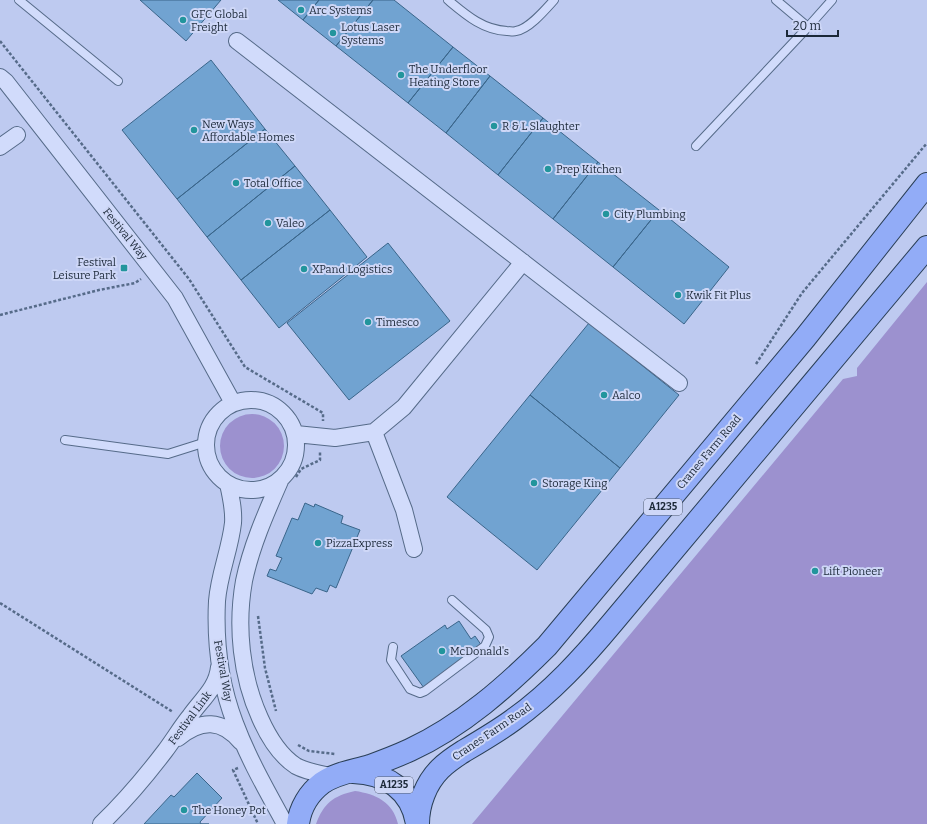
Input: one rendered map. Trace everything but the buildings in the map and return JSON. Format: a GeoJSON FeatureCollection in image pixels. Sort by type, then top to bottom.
{"type":"FeatureCollection","features":[{"type":"Feature","properties":{"kind":"main road","name":"Cranes Farm Road"},"geometry":{"type":"LineString","coordinates":[[298,824],[299,816],[308,797],[341,767],[388,760],[411,750],[454,725],[499,691],[542,651],[569,621],[805,338],[927,184]]}},
{"type":"Feature","properties":{"kind":"main road","name":"Cranes Farm Road"},"geometry":{"type":"LineString","coordinates":[[418,824],[419,808],[422,799],[430,781],[440,768],[513,720],[549,692],[571,670],[613,622],[927,247]]}},
{"type":"Feature","properties":{"kind":"main road","name":"Cranes Farm Road"},"geometry":{"type":"LineString","coordinates":[[341,767],[384,778],[400,789],[410,802],[418,824]]}},
{"type":"Feature","properties":{"kind":"street"},"geometry":{"type":"LineString","coordinates":[[237,41],[679,383]]}},
{"type":"Feature","properties":{"kind":"street","name":"Festival Way"},"geometry":{"type":"LineString","coordinates":[[0,77],[6,82],[175,298],[233,403]]}},
{"type":"Feature","properties":{"kind":"street"},"geometry":{"type":"LineString","coordinates":[[0,147],[17,135]]}},
{"type":"Feature","properties":{"kind":"street"},"geometry":{"type":"LineString","coordinates":[[296,434],[335,438],[374,432],[404,407],[523,262]]}},
{"type":"Feature","properties":{"kind":"street"},"geometry":{"type":"LineString","coordinates":[[248,399],[264,401],[278,408],[289,419],[296,434],[297,450],[292,467],[280,481],[265,489],[248,491],[228,484],[216,474],[208,461],[206,442],[209,428],[217,415],[233,403],[248,399]]}},
{"type":"Feature","properties":{"kind":"street"},"geometry":{"type":"LineString","coordinates":[[374,432],[404,510],[414,549]]}},
{"type":"Feature","properties":{"kind":"street","name":"Festival Way"},"geometry":{"type":"LineString","coordinates":[[280,481],[256,542],[244,582],[240,628],[242,656],[247,681],[256,710],[266,730],[284,756],[298,767],[341,767]]}},
{"type":"Feature","properties":{"kind":"street","name":"Festival Way"},"geometry":{"type":"LineString","coordinates":[[228,484],[233,523],[217,599],[217,642],[219,663],[234,723],[284,824]]}},
{"type":"Feature","properties":{"kind":"street","name":"Festival Link"},"geometry":{"type":"LineString","coordinates":[[101,824],[121,804],[166,750],[192,713],[213,687],[217,679],[219,663]]}},
{"type":"Feature","properties":{"kind":"street","name":"Festival Link"},"geometry":{"type":"LineString","coordinates":[[166,750],[187,731],[195,726],[207,723],[218,725],[226,729],[245,747]]}},
{"type":"Feature","properties":{"kind":"lane"},"geometry":{"type":"LineString","coordinates":[[19,0],[118,81]]}},
{"type":"Feature","properties":{"kind":"lane"},"geometry":{"type":"LineString","coordinates":[[448,0],[468,17],[495,30],[516,31],[536,19],[554,0]]}},
{"type":"Feature","properties":{"kind":"lane"},"geometry":{"type":"LineString","coordinates":[[776,0],[808,27]]}},
{"type":"Feature","properties":{"kind":"lane"},"geometry":{"type":"LineString","coordinates":[[696,146],[832,0]]}},
{"type":"Feature","properties":{"kind":"lane"},"geometry":{"type":"LineString","coordinates":[[65,440],[168,454],[206,442]]}},
{"type":"Feature","properties":{"kind":"lane"},"geometry":{"type":"LineString","coordinates":[[393,647],[391,660],[410,689],[420,693],[425,691],[485,646],[489,637],[486,630],[452,600]]}},
{"type":"Feature","properties":{"kind":"path"},"geometry":{"type":"LineString","coordinates":[[755,365],[802,293],[927,143]]}},
{"type":"Feature","properties":{"kind":"path"},"geometry":{"type":"LineString","coordinates":[[0,315],[100,290],[135,283],[154,270]]}},
{"type":"Feature","properties":{"kind":"path"},"geometry":{"type":"LineString","coordinates":[[0,603],[177,715]]}},
{"type":"Feature","properties":{"kind":"path"},"geometry":{"type":"LineString","coordinates":[[294,742],[309,751],[332,755],[341,767]]}},
{"type":"Feature","properties":{"kind":"path"},"geometry":{"type":"LineString","coordinates":[[240,767],[233,770],[258,824]]}},
{"type":"Feature","properties":{"kind":"shaded area","name":"Lift Pioneer"},"geometry":{"type":"Polygon","coordinates":[[[927,282],[927,824],[472,824],[843,379],[857,376],[857,368],[927,282]]]}},
{"type":"Feature","properties":{"kind":"shaded area"},"geometry":{"type":"Polygon","coordinates":[[[246,414],[258,414],[275,423],[282,434],[284,446],[282,458],[275,469],[258,478],[246,478],[234,473],[225,464],[220,452],[220,440],[225,428],[234,419],[246,414]]]}},
{"type":"Feature","properties":{"kind":"shaded area"},"geometry":{"type":"Polygon","coordinates":[[[355,791],[370,794],[382,800],[388,805],[396,816],[398,824],[316,824],[322,811],[330,802],[341,795],[355,791]]]}},
{"type":"Feature","properties":{"kind":"place","name":"Arc Systems"},"geometry":{"type":"Point","coordinates":[301,10]}},
{"type":"Feature","properties":{"kind":"place","name":"GFC Global Freight"},"geometry":{"type":"Point","coordinates":[183,20]}},
{"type":"Feature","properties":{"kind":"place","name":"Lotus Laser Systems"},"geometry":{"type":"Point","coordinates":[333,33]}},
{"type":"Feature","properties":{"kind":"place","name":"The Underfloor Heating Store"},"geometry":{"type":"Point","coordinates":[401,75]}},
{"type":"Feature","properties":{"kind":"place","name":"R & L Slaughter"},"geometry":{"type":"Point","coordinates":[494,126]}},
{"type":"Feature","properties":{"kind":"place","name":"New Ways Affordable Homes"},"geometry":{"type":"Point","coordinates":[194,130]}},
{"type":"Feature","properties":{"kind":"place","name":"Prep Kitchen"},"geometry":{"type":"Point","coordinates":[548,169]}},
{"type":"Feature","properties":{"kind":"place","name":"Total Office"},"geometry":{"type":"Point","coordinates":[236,183]}},
{"type":"Feature","properties":{"kind":"place","name":"City Plumbing"},"geometry":{"type":"Point","coordinates":[606,214]}},
{"type":"Feature","properties":{"kind":"place","name":"Valeo"},"geometry":{"type":"Point","coordinates":[268,223]}},
{"type":"Feature","properties":{"kind":"place","name":"Festival Leisure Park"},"geometry":{"type":"Point","coordinates":[124,268]}},
{"type":"Feature","properties":{"kind":"place","name":"XPand Logistics"},"geometry":{"type":"Point","coordinates":[304,269]}},
{"type":"Feature","properties":{"kind":"place","name":"Kwik Fit Plus"},"geometry":{"type":"Point","coordinates":[678,295]}},
{"type":"Feature","properties":{"kind":"place","name":"Timesco"},"geometry":{"type":"Point","coordinates":[368,322]}},
{"type":"Feature","properties":{"kind":"place","name":"Aalco"},"geometry":{"type":"Point","coordinates":[604,395]}},
{"type":"Feature","properties":{"kind":"place","name":"Storage King"},"geometry":{"type":"Point","coordinates":[534,483]}},
{"type":"Feature","properties":{"kind":"place","name":"PizzaExpress"},"geometry":{"type":"Point","coordinates":[318,543]}},
{"type":"Feature","properties":{"kind":"place","name":"Lift Pioneer"},"geometry":{"type":"Point","coordinates":[815,571]}},
{"type":"Feature","properties":{"kind":"place","name":"McDonald's"},"geometry":{"type":"Point","coordinates":[442,651]}},
{"type":"Feature","properties":{"kind":"place","name":"The Honey Pot"},"geometry":{"type":"Point","coordinates":[184,810]}}]}
